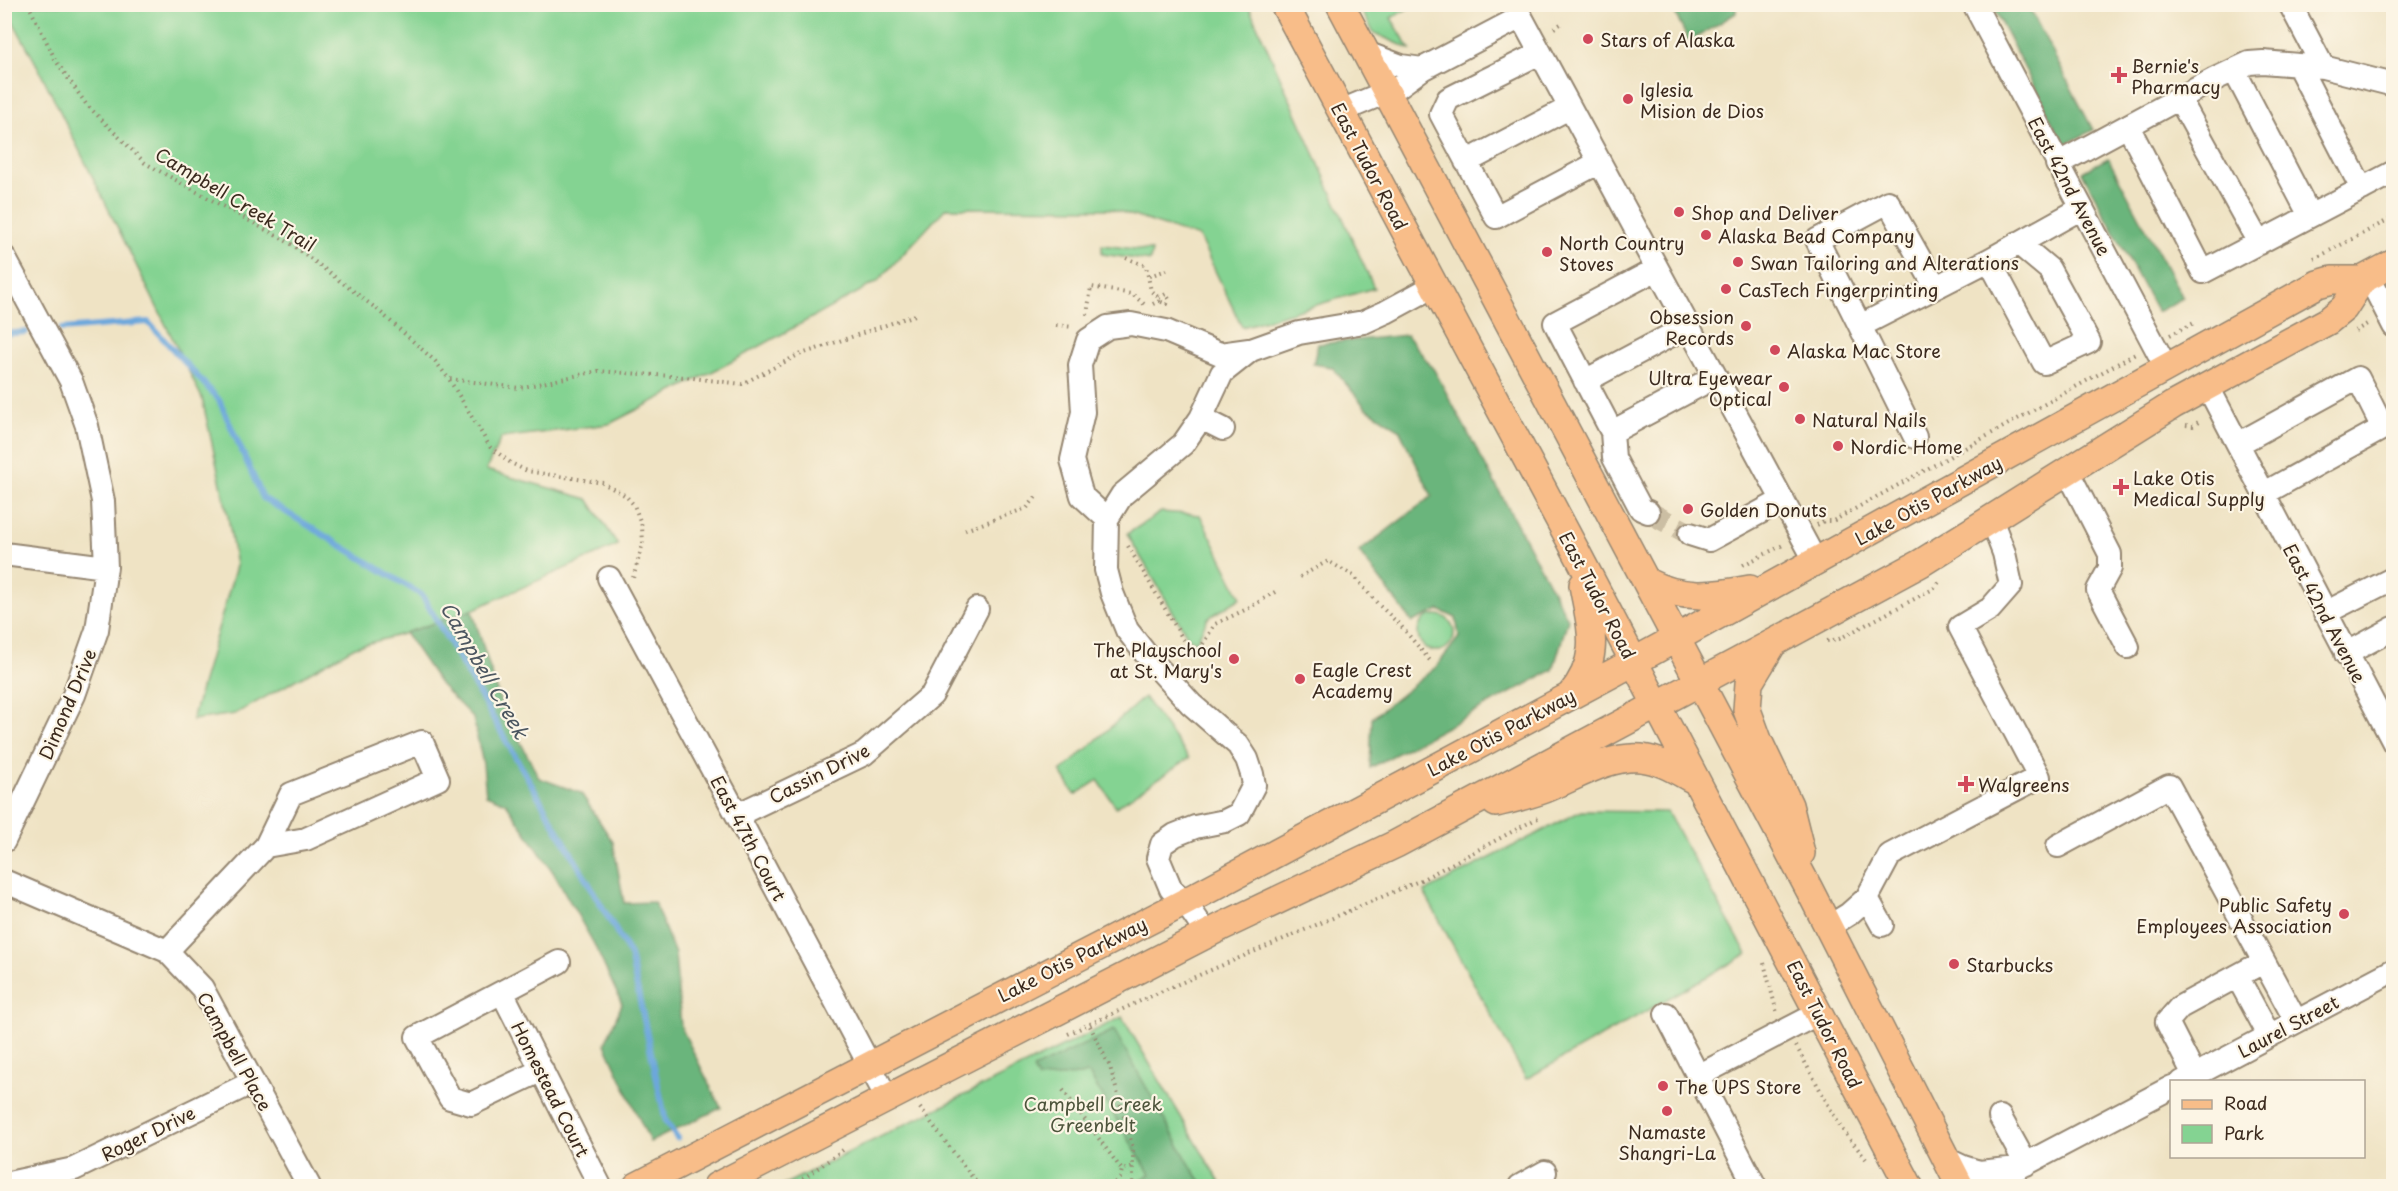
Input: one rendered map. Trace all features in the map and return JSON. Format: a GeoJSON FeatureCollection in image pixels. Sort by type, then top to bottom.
{"type":"FeatureCollection","features":[{"type":"Feature","properties":{"kind":"main road","name":"East Tudor Road"},"geometry":{"type":"LineString","coordinates":[[1284,4],[1578,555],[1909,1186]]}},
{"type":"Feature","properties":{"kind":"main road"},"geometry":{"type":"LineString","coordinates":[[1340,4],[1809,889],[1960,1186]]}},
{"type":"Feature","properties":{"kind":"main road","name":"Lake Otis Parkway"},"geometry":{"type":"LineString","coordinates":[[637,1186],[1185,902],[1778,584],[2160,355],[2314,273],[2332,280],[2365,278],[2394,263]]}},
{"type":"Feature","properties":{"kind":"main road"},"geometry":{"type":"LineString","coordinates":[[2208,387],[2213,372],[2231,352],[2291,316],[2314,273]]}},
{"type":"Feature","properties":{"kind":"main road","name":"Lake Otis Parkway"},"geometry":{"type":"LineString","coordinates":[[717,1186],[1207,934],[1354,865],[1913,567],[2075,465],[2208,387],[2328,321],[2344,308],[2365,278]]}},
{"type":"Feature","properties":{"kind":"main road"},"geometry":{"type":"LineString","coordinates":[[2075,465],[2108,428],[2160,393],[2167,377],[2160,355]]}},
{"type":"Feature","properties":{"kind":"main road"},"geometry":{"type":"LineString","coordinates":[[1570,696],[1586,673],[1592,649],[1590,620],[1578,555]]}},
{"type":"Feature","properties":{"kind":"main road"},"geometry":{"type":"LineString","coordinates":[[1647,582],[1676,594],[1698,596],[1713,596],[1778,584]]}},
{"type":"Feature","properties":{"kind":"main road"},"geometry":{"type":"LineString","coordinates":[[1773,643],[1749,683],[1747,710],[1791,813],[1809,889]]}},
{"type":"Feature","properties":{"kind":"main road"},"geometry":{"type":"LineString","coordinates":[[1465,807],[1487,805],[1521,797],[1601,765],[1627,759],[1640,758],[1659,762],[1696,781]]}},
{"type":"Feature","properties":{"kind":"street","name":"East 42nd Avenue"},"geometry":{"type":"LineString","coordinates":[[1974,4],[2160,355]]}},
{"type":"Feature","properties":{"kind":"street"},"geometry":{"type":"LineString","coordinates":[[2290,4],[2323,68]]}},
{"type":"Feature","properties":{"kind":"street"},"geometry":{"type":"LineString","coordinates":[[1341,111],[1409,80],[1422,69],[1521,17],[1816,562]]}},
{"type":"Feature","properties":{"kind":"street"},"geometry":{"type":"LineString","coordinates":[[1365,52],[1401,66],[1422,69]]}},
{"type":"Feature","properties":{"kind":"street"},"geometry":{"type":"LineString","coordinates":[[1540,53],[1448,99],[1441,114],[1466,162],[1496,217],[1598,163]]}},
{"type":"Feature","properties":{"kind":"street"},"geometry":{"type":"LineString","coordinates":[[2057,164],[2249,63],[2262,62],[2323,68],[2394,85]]}},
{"type":"Feature","properties":{"kind":"street"},"geometry":{"type":"LineString","coordinates":[[2298,65],[2362,189]]}},
{"type":"Feature","properties":{"kind":"street"},"geometry":{"type":"LineString","coordinates":[[2234,70],[2310,216]]}},
{"type":"Feature","properties":{"kind":"street"},"geometry":{"type":"LineString","coordinates":[[2179,98],[2259,243]]}},
{"type":"Feature","properties":{"kind":"street"},"geometry":{"type":"LineString","coordinates":[[1466,162],[1569,108]]}},
{"type":"Feature","properties":{"kind":"street"},"geometry":{"type":"LineString","coordinates":[[2128,126],[2203,272],[2394,172]]}},
{"type":"Feature","properties":{"kind":"street"},"geometry":{"type":"LineString","coordinates":[[1915,437],[1817,240],[1888,202],[1935,286]]}},
{"type":"Feature","properties":{"kind":"street"},"geometry":{"type":"LineString","coordinates":[[1860,326],[1989,260],[2082,207]]}},
{"type":"Feature","properties":{"kind":"street"},"geometry":{"type":"LineString","coordinates":[[1989,260],[2044,363],[2089,342],[2049,269],[2018,243]]}},
{"type":"Feature","properties":{"kind":"street","name":"Dimond Drive"},"geometry":{"type":"LineString","coordinates":[[4,257],[71,381],[87,426],[103,501],[106,567],[98,630],[74,695],[4,841]]}},
{"type":"Feature","properties":{"kind":"street"},"geometry":{"type":"LineString","coordinates":[[1647,512],[1641,509],[1614,458],[1612,432],[1555,323],[1657,269]]}},
{"type":"Feature","properties":{"kind":"street"},"geometry":{"type":"LineString","coordinates":[[2365,278],[2394,326]]}},
{"type":"Feature","properties":{"kind":"street"},"geometry":{"type":"LineString","coordinates":[[1108,517],[1082,496],[1072,460],[1083,412],[1080,365],[1088,339],[1108,327],[1131,324],[1166,331],[1220,354],[1251,350],[1299,333],[1364,322],[1434,286]]}},
{"type":"Feature","properties":{"kind":"street"},"geometry":{"type":"LineString","coordinates":[[1585,381],[1688,326]]}},
{"type":"Feature","properties":{"kind":"street"},"geometry":{"type":"LineString","coordinates":[[1207,934],[1185,902],[1171,889],[1158,858],[1162,844],[1175,835],[1195,827],[1225,821],[1239,814],[1254,785],[1252,774],[1247,759],[1238,745],[1191,704],[1127,630],[1112,593],[1106,570],[1108,517],[1122,495],[1184,444],[1201,418],[1222,373],[1251,350]]}},
{"type":"Feature","properties":{"kind":"street"},"geometry":{"type":"LineString","coordinates":[[1612,432],[1716,377]]}},
{"type":"Feature","properties":{"kind":"street"},"geometry":{"type":"LineString","coordinates":[[2238,444],[2358,378],[2383,428],[2263,494]]}},
{"type":"Feature","properties":{"kind":"street","name":"East 42nd Avenue"},"geometry":{"type":"LineString","coordinates":[[2208,387],[2394,744]]}},
{"type":"Feature","properties":{"kind":"street"},"geometry":{"type":"LineString","coordinates":[[1201,418],[1223,429]]}},
{"type":"Feature","properties":{"kind":"street"},"geometry":{"type":"LineString","coordinates":[[2075,465],[2110,554],[2110,568],[2098,590],[2128,647]]}},
{"type":"Feature","properties":{"kind":"street"},"geometry":{"type":"LineString","coordinates":[[1690,534],[1709,540],[1783,500]]}},
{"type":"Feature","properties":{"kind":"street"},"geometry":{"type":"LineString","coordinates":[[1828,927],[1849,914],[1867,898],[1890,855],[2039,777],[1960,627],[1989,609],[2011,585],[2004,553],[1991,519]]}},
{"type":"Feature","properties":{"kind":"street"},"geometry":{"type":"LineString","coordinates":[[4,554],[106,567]]}},
{"type":"Feature","properties":{"kind":"street","name":"East 47th Court"},"geometry":{"type":"LineString","coordinates":[[609,578],[887,1098]]}},
{"type":"Feature","properties":{"kind":"street"},"geometry":{"type":"LineString","coordinates":[[2325,613],[2394,578]]}},
{"type":"Feature","properties":{"kind":"street","name":"Cassin Drive"},"geometry":{"type":"LineString","coordinates":[[737,815],[864,754],[932,695],[977,609]]}},
{"type":"Feature","properties":{"kind":"street"},"geometry":{"type":"LineString","coordinates":[[2346,654],[2394,628]]}},
{"type":"Feature","properties":{"kind":"street"},"geometry":{"type":"LineString","coordinates":[[167,951],[266,846],[291,794],[422,742],[438,779],[306,839],[266,846]]}},
{"type":"Feature","properties":{"kind":"street"},"geometry":{"type":"LineString","coordinates":[[2058,846],[2169,786],[2296,1021]]}},
{"type":"Feature","properties":{"kind":"street","name":"Campbell Place"},"geometry":{"type":"LineString","coordinates":[[4,881],[167,951],[202,988],[309,1186]]}},
{"type":"Feature","properties":{"kind":"street"},"geometry":{"type":"LineString","coordinates":[[1867,898],[1882,925]]}},
{"type":"Feature","properties":{"kind":"street"},"geometry":{"type":"LineString","coordinates":[[542,1070],[471,1104],[450,1098],[417,1037],[559,962]]}},
{"type":"Feature","properties":{"kind":"street"},"geometry":{"type":"LineString","coordinates":[[2188,1078],[2167,1022],[2180,1007],[2264,962]]}},
{"type":"Feature","properties":{"kind":"street","name":"Laurel Street"},"geometry":{"type":"LineString","coordinates":[[2188,1078],[2394,970]]}},
{"type":"Feature","properties":{"kind":"street"},"geometry":{"type":"LineString","coordinates":[[2237,976],[2269,1035]]}},
{"type":"Feature","properties":{"kind":"street","name":"Homestead Court"},"geometry":{"type":"LineString","coordinates":[[502,992],[600,1186]]}},
{"type":"Feature","properties":{"kind":"street"},"geometry":{"type":"LineString","coordinates":[[1698,1076],[1819,1013]]}},
{"type":"Feature","properties":{"kind":"street"},"geometry":{"type":"LineString","coordinates":[[1666,1014],[1755,1186]]}},
{"type":"Feature","properties":{"kind":"street","name":"Roger Drive"},"geometry":{"type":"LineString","coordinates":[[4,1184],[75,1169],[253,1082]]}},
{"type":"Feature","properties":{"kind":"street"},"geometry":{"type":"LineString","coordinates":[[2002,1186],[2022,1166],[2170,1088]]}},
{"type":"Feature","properties":{"kind":"street"},"geometry":{"type":"LineString","coordinates":[[2000,1116],[2022,1166]]}},
{"type":"Feature","properties":{"kind":"street"},"geometry":{"type":"LineString","coordinates":[[1946,1160],[1979,1172],[2022,1166]]}},
{"type":"Feature","properties":{"kind":"street"},"geometry":{"type":"LineString","coordinates":[[1520,1186],[1545,1172]]}},
{"type":"Feature","properties":{"kind":"path","name":"Campbell Creek Trail"},"geometry":{"type":"LineString","coordinates":[[28,4],[56,61],[86,104],[145,162],[293,245],[378,310],[435,361],[449,379],[490,447],[511,463],[527,471],[603,483],[626,496],[634,505],[642,526],[643,543],[632,581],[621,601]]}},
{"type":"Feature","properties":{"kind":"path"},"geometry":{"type":"LineString","coordinates":[[1554,28],[1564,22]]}},
{"type":"Feature","properties":{"kind":"path"},"geometry":{"type":"LineString","coordinates":[[2314,273],[2394,217]]}},
{"type":"Feature","properties":{"kind":"path"},"geometry":{"type":"LineString","coordinates":[[1086,322],[1091,287],[1132,294],[1147,306],[1159,300],[1151,291],[1146,266],[1126,258]]}},
{"type":"Feature","properties":{"kind":"path"},"geometry":{"type":"LineString","coordinates":[[1149,276],[1167,270]]}},
{"type":"Feature","properties":{"kind":"path"},"geometry":{"type":"LineString","coordinates":[[449,379],[519,388],[598,371],[685,377],[742,384],[796,356],[915,315]]}},
{"type":"Feature","properties":{"kind":"path"},"geometry":{"type":"LineString","coordinates":[[1733,569],[1774,550],[1824,521],[1833,521],[2160,355],[2204,318]]}},
{"type":"Feature","properties":{"kind":"path"},"geometry":{"type":"LineString","coordinates":[[1056,325],[1074,327],[1080,325]]}},
{"type":"Feature","properties":{"kind":"path"},"geometry":{"type":"LineString","coordinates":[[965,530],[1027,508],[1036,497]]}},
{"type":"Feature","properties":{"kind":"path"},"geometry":{"type":"LineString","coordinates":[[1108,517],[1187,645],[1198,652],[1215,624],[1249,608],[1275,592]]}},
{"type":"Feature","properties":{"kind":"path"},"geometry":{"type":"LineString","coordinates":[[1300,577],[1328,561],[1354,576],[1432,663]]}},
{"type":"Feature","properties":{"kind":"path"},"geometry":{"type":"LineString","coordinates":[[1060,1037],[1090,1026],[1169,988],[1419,880],[1544,815]]}},
{"type":"Feature","properties":{"kind":"path"},"geometry":{"type":"LineString","coordinates":[[1764,962],[1776,1010],[1786,1030],[1841,1128],[1868,1160]]}},
{"type":"Feature","properties":{"kind":"path"},"geometry":{"type":"LineString","coordinates":[[1090,1026],[1110,1067],[1133,1148],[1133,1186]]}},
{"type":"Feature","properties":{"kind":"path"},"geometry":{"type":"LineString","coordinates":[[1063,1090],[1122,1170]]}},
{"type":"Feature","properties":{"kind":"path"},"geometry":{"type":"LineString","coordinates":[[917,1104],[979,1186]]}},
{"type":"Feature","properties":{"kind":"path"},"geometry":{"type":"LineString","coordinates":[[793,1186],[846,1148]]}},
{"type":"Feature","properties":{"kind":"path"},"geometry":{"type":"LineString","coordinates":[[1122,1170],[1133,1167]]}},
{"type":"Feature","properties":{"kind":"path"},"geometry":{"type":"LineString","coordinates":[[1110,1186],[1120,1178],[1122,1170]]}},
{"type":"Feature","properties":{"kind":"green space"},"geometry":{"type":"Polygon","coordinates":[[[4,5],[1248,5],[1374,288],[1242,327],[1199,237],[1112,209],[946,208],[877,282],[733,361],[609,424],[501,438],[486,470],[588,499],[618,545],[472,610],[421,629],[355,647],[235,714],[192,720],[236,566],[228,516],[202,398],[39,69],[4,5]]]}},
{"type":"Feature","properties":{"kind":"green space"},"geometry":{"type":"Polygon","coordinates":[[[1358,5],[1414,5],[1391,18],[1410,49],[1374,33],[1358,5]]]}},
{"type":"Feature","properties":{"kind":"green space"},"geometry":{"type":"Polygon","coordinates":[[[1671,5],[1736,5],[1736,13],[1689,42],[1671,5]]]}},
{"type":"Feature","properties":{"kind":"green space"},"geometry":{"type":"Polygon","coordinates":[[[1992,5],[2028,5],[2093,130],[2064,145],[1992,5]]]}},
{"type":"Feature","properties":{"kind":"green space"},"geometry":{"type":"Polygon","coordinates":[[[2108,158],[2183,298],[2157,312],[2082,172],[2108,158]]]}},
{"type":"Feature","properties":{"kind":"green space"},"geometry":{"type":"Polygon","coordinates":[[[1102,245],[1152,251],[1150,261],[1102,254],[1102,245]]]}},
{"type":"Feature","properties":{"kind":"green space"},"geometry":{"type":"Polygon","coordinates":[[[1407,335],[1434,370],[1568,619],[1553,670],[1370,768],[1372,718],[1436,667],[1459,637],[1456,618],[1439,610],[1412,622],[1359,552],[1432,496],[1399,429],[1366,408],[1332,367],[1313,364],[1318,344],[1407,335]]]}},
{"type":"Feature","properties":{"kind":"green space"},"geometry":{"type":"Polygon","coordinates":[[[1161,512],[1200,515],[1241,598],[1208,618],[1196,642],[1189,639],[1127,534],[1161,512]]]}},
{"type":"Feature","properties":{"kind":"green space"},"geometry":{"type":"Polygon","coordinates":[[[472,610],[501,704],[539,778],[581,793],[613,842],[624,903],[654,902],[675,954],[681,1027],[721,1108],[650,1142],[605,1044],[622,1004],[594,944],[553,872],[506,803],[486,795],[483,764],[473,718],[440,684],[405,633],[472,610]]]}},
{"type":"Feature","properties":{"kind":"green space"},"geometry":{"type":"Polygon","coordinates":[[[1436,615],[1449,620],[1454,633],[1449,646],[1436,651],[1423,646],[1418,633],[1423,620],[1436,615]]]}},
{"type":"Feature","properties":{"kind":"green space"},"geometry":{"type":"Polygon","coordinates":[[[1144,697],[1189,758],[1116,807],[1098,780],[1075,795],[1061,772],[1144,697]]]}},
{"type":"Feature","properties":{"kind":"green space"},"geometry":{"type":"Polygon","coordinates":[[[1581,811],[1667,812],[1747,954],[1526,1079],[1424,892],[1581,811]]]}},
{"type":"Feature","properties":{"kind":"green space","name":"Campbell Creek Greenbelt"},"geometry":{"type":"Polygon","coordinates":[[[1122,1017],[1222,1186],[781,1186],[1122,1017]]]}},
{"type":"Feature","properties":{"kind":"green space"},"geometry":{"type":"Polygon","coordinates":[[[1114,1030],[1204,1186],[1130,1186],[1150,1174],[1089,1074],[1038,1079],[1033,1069],[1114,1030]]]}},
{"type":"Feature","properties":{"kind":"waterway","name":"Campbell Creek"},"geometry":{"type":"LineString","coordinates":[[62,329],[148,322],[219,400],[263,498],[422,595],[630,955],[666,1122],[677,1138]]}},
{"type":"Feature","properties":{"kind":"waterway","name":"Campbell Creek"},"geometry":{"type":"LineString","coordinates":[[4,334],[26,332]]}},
{"type":"Feature","properties":{"kind":"tunnel"},"geometry":{"type":"LineString","coordinates":[[1648,512],[1690,534]]}},
{"type":"Feature","properties":{"kind":"place","name":"Stars of Alaska"},"geometry":{"type":"Point","coordinates":[1588,39]}},
{"type":"Feature","properties":{"kind":"place","name":"Bernie's Pharmacy"},"geometry":{"type":"Point","coordinates":[2119,75]}},
{"type":"Feature","properties":{"kind":"place","name":"Iglesia Mision de Dios"},"geometry":{"type":"Point","coordinates":[1628,99]}},
{"type":"Feature","properties":{"kind":"place","name":"Shop and Deliver"},"geometry":{"type":"Point","coordinates":[1679,212]}},
{"type":"Feature","properties":{"kind":"place","name":"Alaska Bead Company"},"geometry":{"type":"Point","coordinates":[1706,235]}},
{"type":"Feature","properties":{"kind":"place","name":"North Country Stoves"},"geometry":{"type":"Point","coordinates":[1547,252]}},
{"type":"Feature","properties":{"kind":"place","name":"Swan Tailoring and Alterations"},"geometry":{"type":"Point","coordinates":[1738,262]}},
{"type":"Feature","properties":{"kind":"place","name":"CasTech Fingerprinting"},"geometry":{"type":"Point","coordinates":[1726,289]}},
{"type":"Feature","properties":{"kind":"place","name":"Obsession Records"},"geometry":{"type":"Point","coordinates":[1746,326]}},
{"type":"Feature","properties":{"kind":"place","name":"Alaska Mac Store"},"geometry":{"type":"Point","coordinates":[1775,350]}},
{"type":"Feature","properties":{"kind":"place","name":"Ultra Eyewear Optical"},"geometry":{"type":"Point","coordinates":[1784,387]}},
{"type":"Feature","properties":{"kind":"place","name":"Natural Nails"},"geometry":{"type":"Point","coordinates":[1800,419]}},
{"type":"Feature","properties":{"kind":"place","name":"Nordic Home"},"geometry":{"type":"Point","coordinates":[1838,446]}},
{"type":"Feature","properties":{"kind":"place","name":"Lake Otis Medical Supply"},"geometry":{"type":"Point","coordinates":[2121,487]}},
{"type":"Feature","properties":{"kind":"place","name":"Golden Donuts"},"geometry":{"type":"Point","coordinates":[1688,509]}},
{"type":"Feature","properties":{"kind":"place","name":"The Playschool at St. Mary's"},"geometry":{"type":"Point","coordinates":[1234,659]}},
{"type":"Feature","properties":{"kind":"place","name":"Eagle Crest Academy"},"geometry":{"type":"Point","coordinates":[1300,679]}},
{"type":"Feature","properties":{"kind":"place","name":"Walgreens"},"geometry":{"type":"Point","coordinates":[1966,784]}},
{"type":"Feature","properties":{"kind":"place","name":"Public Safety Employees Association"},"geometry":{"type":"Point","coordinates":[2344,914]}},
{"type":"Feature","properties":{"kind":"place","name":"Starbucks"},"geometry":{"type":"Point","coordinates":[1954,964]}},
{"type":"Feature","properties":{"kind":"place","name":"The UPS Store"},"geometry":{"type":"Point","coordinates":[1663,1086]}},
{"type":"Feature","properties":{"kind":"place","name":"Namaste Shangri-La"},"geometry":{"type":"Point","coordinates":[1667,1111]}}]}
